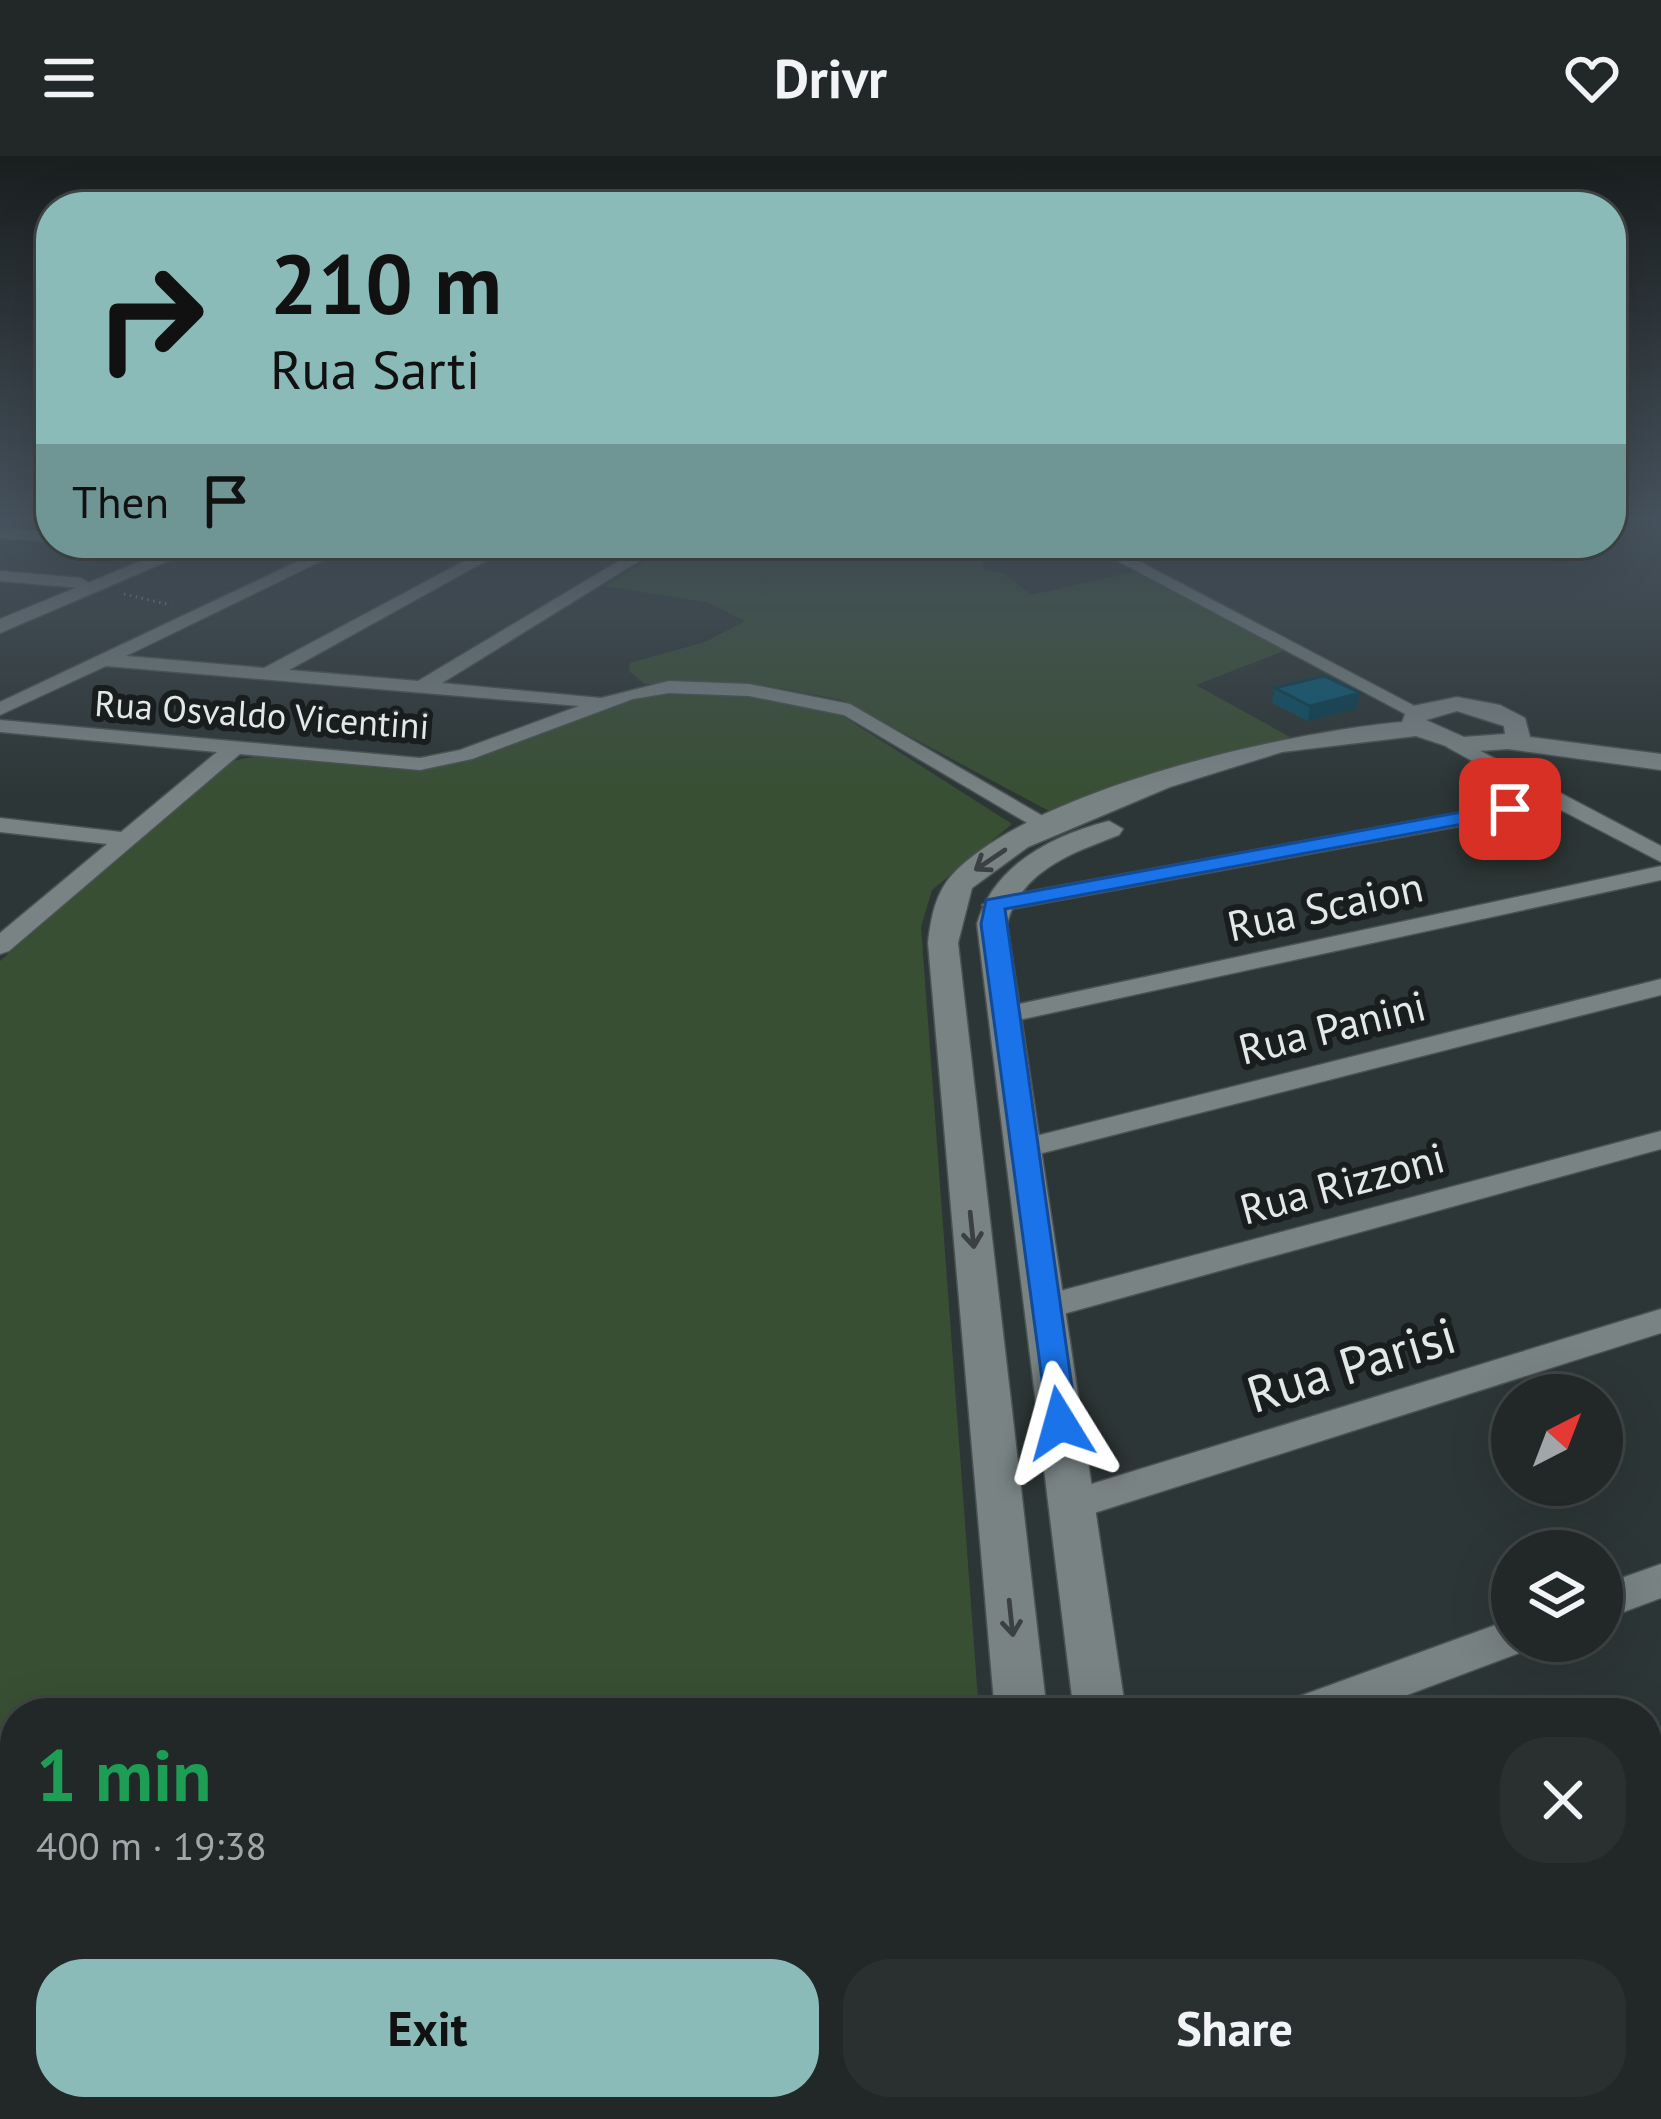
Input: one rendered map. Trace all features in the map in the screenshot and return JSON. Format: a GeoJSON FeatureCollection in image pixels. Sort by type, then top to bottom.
{"type":"FeatureCollection","features":[{"type":"Feature","properties":{"kind":"street"},"geometry":{"type":"LineString","coordinates":[[0,709],[208,611]]}},
{"type":"Feature","properties":{"kind":"street"},"geometry":{"type":"LineString","coordinates":[[265,675],[384,611]]}},
{"type":"Feature","properties":{"kind":"street"},"geometry":{"type":"LineString","coordinates":[[423,686],[548,611]]}},
{"type":"Feature","properties":{"kind":"street"},"geometry":{"type":"LineString","coordinates":[[1215,611],[1661,855]]}},
{"type":"Feature","properties":{"kind":"street"},"geometry":{"type":"LineString","coordinates":[[103,661],[605,702]]}},
{"type":"Feature","properties":{"kind":"street","name":"Rua Osvaldo Vicentini"},"geometry":{"type":"LineString","coordinates":[[0,726],[388,764],[433,763],[605,702],[650,689],[694,687],[827,702],[864,716],[1049,826]]}},
{"type":"Feature","properties":{"kind":"street"},"geometry":{"type":"LineString","coordinates":[[1433,731],[1439,704],[1475,706],[1506,716],[1515,736]]}},
{"type":"Feature","properties":{"kind":"street"},"geometry":{"type":"LineString","coordinates":[[1019,1698],[943,943],[948,906],[961,882],[998,853],[1049,826],[1250,753],[1340,735],[1433,731]]}},
{"type":"Feature","properties":{"kind":"street"},"geometry":{"type":"LineString","coordinates":[[1098,1698],[994,905],[1020,874],[1071,844],[1233,781],[1433,731]]}},
{"type":"Feature","properties":{"kind":"street"},"geometry":{"type":"LineString","coordinates":[[1515,736],[1661,762]]}},
{"type":"Feature","properties":{"kind":"street"},"geometry":{"type":"LineString","coordinates":[[1483,754],[1515,736],[1661,748]]}},
{"type":"Feature","properties":{"kind":"street"},"geometry":{"type":"LineString","coordinates":[[1,944],[233,749]]}},
{"type":"Feature","properties":{"kind":"street"},"geometry":{"type":"LineString","coordinates":[[994,905],[1557,801]]}},
{"type":"Feature","properties":{"kind":"street"},"geometry":{"type":"LineString","coordinates":[[0,826],[125,839]]}},
{"type":"Feature","properties":{"kind":"street","name":"Rua Scaion"},"geometry":{"type":"LineString","coordinates":[[1005,1015],[1661,873]]}},
{"type":"Feature","properties":{"kind":"street","name":"Rua Panini"},"geometry":{"type":"LineString","coordinates":[[1023,1149],[1661,987]]}},
{"type":"Feature","properties":{"kind":"street","name":"Rua Rizzoni"},"geometry":{"type":"LineString","coordinates":[[1045,1307],[1661,1140]]}},
{"type":"Feature","properties":{"kind":"street","name":"Rua Parisi"},"geometry":{"type":"LineString","coordinates":[[1072,1504],[1661,1322]]}},
{"type":"Feature","properties":{"kind":"street"},"geometry":{"type":"LineString","coordinates":[[1623,1595],[1661,1581]]}},
{"type":"Feature","properties":{"kind":"street"},"geometry":{"type":"LineString","coordinates":[[1347,1698],[1491,1644]]}},
{"type":"Feature","properties":{"kind":"path"},"geometry":{"type":"LineString","coordinates":[[193,611],[203,613]]}},
{"type":"Feature","properties":{"kind":"green space"},"geometry":{"type":"Polygon","coordinates":[[[724,611],[1211,611],[1286,650],[1196,685],[1290,737],[1049,811],[842,700],[763,685],[645,684],[629,671],[630,663],[705,642],[745,621],[724,611]]]}},
{"type":"Feature","properties":{"kind":"green space"},"geometry":{"type":"Polygon","coordinates":[[[659,693],[740,694],[841,715],[1012,824],[932,890],[921,927],[978,1698],[0,1698],[0,961],[228,763],[277,756],[379,768],[430,768],[488,754],[659,693]]]}},
{"type":"Feature","properties":{"kind":"building"},"geometry":{"type":"Polygon","coordinates":[[[1324,676],[1360,693],[1310,706],[1275,688],[1324,676]]]}},
{"type":"Feature","properties":{"kind":"route"},"geometry":{"type":"LineString","coordinates":[[1060,1423],[992,924],[994,905],[1510,809]]}}]}
